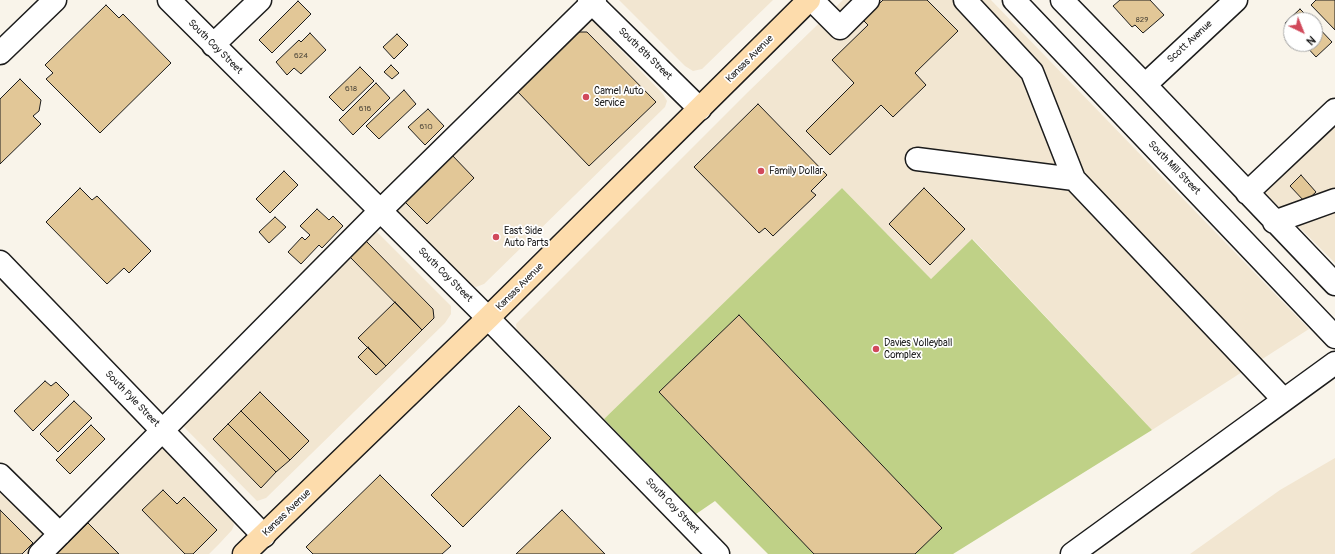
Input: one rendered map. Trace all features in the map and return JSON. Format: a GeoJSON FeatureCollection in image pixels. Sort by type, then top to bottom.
{"type":"FeatureCollection","features":[{"type":"Feature","properties":{"kind":"main road","name":"Kansas Avenue"},"geometry":{"type":"LineString","coordinates":[[244,554],[488,318],[811,0]]}},
{"type":"Feature","properties":{"kind":"street"},"geometry":{"type":"LineString","coordinates":[[2,46],[55,0]]}},
{"type":"Feature","properties":{"kind":"street","name":"South Coy Street"},"geometry":{"type":"LineString","coordinates":[[168,0],[488,318],[718,554]]}},
{"type":"Feature","properties":{"kind":"street"},"geometry":{"type":"LineString","coordinates":[[213,45],[260,0]]}},
{"type":"Feature","properties":{"kind":"street"},"geometry":{"type":"LineString","coordinates":[[811,0],[840,28],[868,0]]}},
{"type":"Feature","properties":{"kind":"street"},"geometry":{"type":"LineString","coordinates":[[965,0],[1032,72],[1074,179],[1284,400]]}},
{"type":"Feature","properties":{"kind":"street","name":"South Mill Street"},"geometry":{"type":"LineString","coordinates":[[1014,0],[1335,337]]}},
{"type":"Feature","properties":{"kind":"street"},"geometry":{"type":"LineString","coordinates":[[1062,0],[1335,284]]}},
{"type":"Feature","properties":{"kind":"street","name":"Scott Avenue"},"geometry":{"type":"LineString","coordinates":[[1145,85],[1236,0]]}},
{"type":"Feature","properties":{"kind":"street"},"geometry":{"type":"LineString","coordinates":[[40,554],[380,211],[592,1]]}},
{"type":"Feature","properties":{"kind":"street","name":"South 8th Street"},"geometry":{"type":"LineString","coordinates":[[592,1],[700,109]]}},
{"type":"Feature","properties":{"kind":"street"},"geometry":{"type":"LineString","coordinates":[[1247,193],[1335,110]]}},
{"type":"Feature","properties":{"kind":"street"},"geometry":{"type":"LineString","coordinates":[[917,159],[1074,179]]}},
{"type":"Feature","properties":{"kind":"street"},"geometry":{"type":"LineString","coordinates":[[1274,222],[1335,200]]}},
{"type":"Feature","properties":{"kind":"street","name":"South Pyle Street"},"geometry":{"type":"LineString","coordinates":[[0,262],[264,536]]}},
{"type":"Feature","properties":{"kind":"street"},"geometry":{"type":"LineString","coordinates":[[1072,554],[1335,363]]}},
{"type":"Feature","properties":{"kind":"street"},"geometry":{"type":"LineString","coordinates":[[0,475],[60,534]]}},
{"type":"Feature","properties":{"kind":"shaded area"},"geometry":{"type":"Polygon","coordinates":[[[619,0],[773,0],[702,69],[693,71],[685,66],[619,0]]]}},
{"type":"Feature","properties":{"kind":"shaded area"},"geometry":{"type":"Polygon","coordinates":[[[843,0],[991,0],[1309,329],[1152,430],[973,239],[931,279],[842,188],[604,419],[517,332],[516,324],[748,92],[843,0]]]}},
{"type":"Feature","properties":{"kind":"shaded area"},"geometry":{"type":"Polygon","coordinates":[[[588,16],[663,94],[667,101],[665,107],[484,284],[476,287],[470,286],[392,208],[588,16]]]}},
{"type":"Feature","properties":{"kind":"shaded area"},"geometry":{"type":"Polygon","coordinates":[[[1335,119],[1335,263],[1261,189],[1335,119]]]}},
{"type":"Feature","properties":{"kind":"shaded area"},"geometry":{"type":"Polygon","coordinates":[[[373,228],[451,306],[451,314],[445,323],[266,498],[257,501],[180,423],[373,228]]]}},
{"type":"Feature","properties":{"kind":"shaded area"},"geometry":{"type":"Polygon","coordinates":[[[160,443],[232,515],[234,525],[232,530],[209,554],[49,554],[160,443]]]}},
{"type":"Feature","properties":{"kind":"shaded area"},"geometry":{"type":"Polygon","coordinates":[[[1335,458],[1335,554],[1190,554],[1280,490],[1335,458]]]}},
{"type":"Feature","properties":{"kind":"shaded area"},"geometry":{"type":"Polygon","coordinates":[[[0,484],[50,532],[27,554],[0,554],[0,484]]]}},
{"type":"Feature","properties":{"kind":"green space","name":"Davies Volleyball Complex"},"geometry":{"type":"Polygon","coordinates":[[[842,188],[931,279],[972,239],[1152,430],[953,554],[768,554],[715,501],[696,514],[604,419],[842,188]]]}},
{"type":"Feature","properties":{"kind":"building"},"geometry":{"type":"Polygon","coordinates":[[[883,0],[927,0],[958,31],[915,73],[926,85],[893,117],[881,105],[830,155],[806,131],[854,83],[832,60],[868,25],[863,20],[883,0]]]}},
{"type":"Feature","properties":{"kind":"building"},"geometry":{"type":"Polygon","coordinates":[[[1120,0],[1150,0],[1164,15],[1143,33],[1135,25],[1132,27],[1113,6],[1120,0]]]}},
{"type":"Feature","properties":{"kind":"building"},"geometry":{"type":"Polygon","coordinates":[[[1316,0],[1335,0],[1335,30],[1323,18],[1323,12],[1318,12],[1311,5],[1316,0]]]}},
{"type":"Feature","properties":{"kind":"building"},"geometry":{"type":"Polygon","coordinates":[[[298,1],[311,14],[272,53],[259,40],[298,1]]]}},
{"type":"Feature","properties":{"kind":"building"},"geometry":{"type":"Polygon","coordinates":[[[106,5],[119,18],[123,14],[171,63],[100,133],[46,79],[53,73],[45,65],[106,5]]]}},
{"type":"Feature","properties":{"kind":"building","name":"Camel Auto Service"},"geometry":{"type":"Polygon","coordinates":[[[577,32],[587,32],[656,102],[589,166],[517,91],[577,32]]]}},
{"type":"Feature","properties":{"kind":"building"},"geometry":{"type":"Polygon","coordinates":[[[1323,32],[1332,42],[1323,50],[1323,32]]]}},
{"type":"Feature","properties":{"kind":"building"},"geometry":{"type":"Polygon","coordinates":[[[310,33],[326,50],[301,74],[294,68],[287,75],[276,62],[299,40],[301,42],[310,33]]]}},
{"type":"Feature","properties":{"kind":"building"},"geometry":{"type":"Polygon","coordinates":[[[397,34],[408,45],[394,59],[383,47],[397,34]]]}},
{"type":"Feature","properties":{"kind":"building"},"geometry":{"type":"Polygon","coordinates":[[[1311,52],[1321,52],[1316,57],[1311,52]]]}},
{"type":"Feature","properties":{"kind":"building"},"geometry":{"type":"Polygon","coordinates":[[[391,65],[399,73],[392,79],[384,72],[391,65]]]}},
{"type":"Feature","properties":{"kind":"building"},"geometry":{"type":"Polygon","coordinates":[[[360,67],[374,81],[343,111],[329,97],[360,67]]]}},
{"type":"Feature","properties":{"kind":"building"},"geometry":{"type":"Polygon","coordinates":[[[20,79],[41,100],[39,111],[33,116],[41,124],[0,164],[0,99],[20,79]]]}},
{"type":"Feature","properties":{"kind":"building"},"geometry":{"type":"Polygon","coordinates":[[[376,83],[390,98],[353,135],[339,120],[376,83]]]}},
{"type":"Feature","properties":{"kind":"building"},"geometry":{"type":"Polygon","coordinates":[[[404,90],[416,104],[379,139],[366,126],[404,90]]]}},
{"type":"Feature","properties":{"kind":"building","name":"Family Dollar"},"geometry":{"type":"Polygon","coordinates":[[[758,104],[827,175],[811,191],[816,195],[773,236],[765,228],[759,233],[694,167],[758,104]]]}},
{"type":"Feature","properties":{"kind":"building"},"geometry":{"type":"Polygon","coordinates":[[[428,109],[444,126],[425,145],[408,127],[428,109]]]}},
{"type":"Feature","properties":{"kind":"building"},"geometry":{"type":"Polygon","coordinates":[[[451,154],[474,178],[427,224],[404,201],[451,154]]]}},
{"type":"Feature","properties":{"kind":"building"},"geometry":{"type":"Polygon","coordinates":[[[284,171],[298,185],[270,213],[256,199],[284,171]]]}},
{"type":"Feature","properties":{"kind":"building"},"geometry":{"type":"Polygon","coordinates":[[[1301,175],[1316,192],[1305,202],[1290,186],[1301,175]]]}},
{"type":"Feature","properties":{"kind":"building"},"geometry":{"type":"Polygon","coordinates":[[[80,188],[92,200],[97,196],[151,251],[129,273],[124,268],[107,284],[46,222],[80,188]]]}},
{"type":"Feature","properties":{"kind":"building"},"geometry":{"type":"Polygon","coordinates":[[[924,188],[965,229],[930,265],[889,224],[924,188]]]}},
{"type":"Feature","properties":{"kind":"building"},"geometry":{"type":"Polygon","coordinates":[[[317,209],[329,220],[333,216],[343,226],[322,248],[319,245],[301,264],[288,252],[302,237],[305,240],[310,235],[300,226],[317,209]]]}},
{"type":"Feature","properties":{"kind":"building"},"geometry":{"type":"Polygon","coordinates":[[[275,217],[286,227],[269,243],[259,232],[275,217]]]}},
{"type":"Feature","properties":{"kind":"building"},"geometry":{"type":"Polygon","coordinates":[[[365,240],[433,309],[434,318],[422,330],[349,256],[365,240]]]}},
{"type":"Feature","properties":{"kind":"building"},"geometry":{"type":"Polygon","coordinates":[[[395,302],[422,330],[386,366],[358,338],[395,302]]]}},
{"type":"Feature","properties":{"kind":"building"},"geometry":{"type":"Polygon","coordinates":[[[739,315],[942,528],[915,554],[814,554],[659,392],[739,315]]]}},
{"type":"Feature","properties":{"kind":"building"},"geometry":{"type":"Polygon","coordinates":[[[368,347],[386,366],[376,375],[358,357],[368,347]]]}},
{"type":"Feature","properties":{"kind":"building"},"geometry":{"type":"Polygon","coordinates":[[[45,381],[51,386],[56,382],[69,395],[33,431],[14,411],[45,381]]]}},
{"type":"Feature","properties":{"kind":"building"},"geometry":{"type":"Polygon","coordinates":[[[260,392],[309,441],[290,460],[241,411],[260,392]]]}},
{"type":"Feature","properties":{"kind":"building"},"geometry":{"type":"Polygon","coordinates":[[[74,401],[92,418],[58,452],[40,434],[74,401]]]}},
{"type":"Feature","properties":{"kind":"building"},"geometry":{"type":"Polygon","coordinates":[[[519,406],[551,438],[463,527],[431,495],[519,406]]]}},
{"type":"Feature","properties":{"kind":"building"},"geometry":{"type":"Polygon","coordinates":[[[241,411],[290,460],[276,472],[228,424],[241,411]]]}},
{"type":"Feature","properties":{"kind":"building"},"geometry":{"type":"Polygon","coordinates":[[[228,424],[276,472],[261,488],[213,439],[228,424]]]}},
{"type":"Feature","properties":{"kind":"building"},"geometry":{"type":"Polygon","coordinates":[[[91,425],[105,439],[70,474],[56,460],[91,425]]]}},
{"type":"Feature","properties":{"kind":"building"},"geometry":{"type":"Polygon","coordinates":[[[380,475],[451,546],[442,554],[313,554],[306,547],[380,475]]]}},
{"type":"Feature","properties":{"kind":"building"},"geometry":{"type":"Polygon","coordinates":[[[163,490],[177,504],[184,497],[217,530],[193,554],[185,554],[142,510],[163,490]]]}},
{"type":"Feature","properties":{"kind":"building"},"geometry":{"type":"Polygon","coordinates":[[[0,510],[33,543],[22,554],[0,554],[0,510]]]}},
{"type":"Feature","properties":{"kind":"building"},"geometry":{"type":"Polygon","coordinates":[[[562,510],[605,554],[516,554],[562,510]]]}},
{"type":"Feature","properties":{"kind":"building"},"geometry":{"type":"Polygon","coordinates":[[[88,523],[119,554],[57,554],[88,523]]]}},
{"type":"Feature","properties":{"kind":"place","name":"Camel Auto Service"},"geometry":{"type":"Point","coordinates":[586,97]}},
{"type":"Feature","properties":{"kind":"place","name":"Family Dollar"},"geometry":{"type":"Point","coordinates":[761,171]}},
{"type":"Feature","properties":{"kind":"place","name":"East Side Auto Parts"},"geometry":{"type":"Point","coordinates":[496,237]}},
{"type":"Feature","properties":{"kind":"place","name":"Davies Volleyball Complex"},"geometry":{"type":"Point","coordinates":[876,349]}}]}
